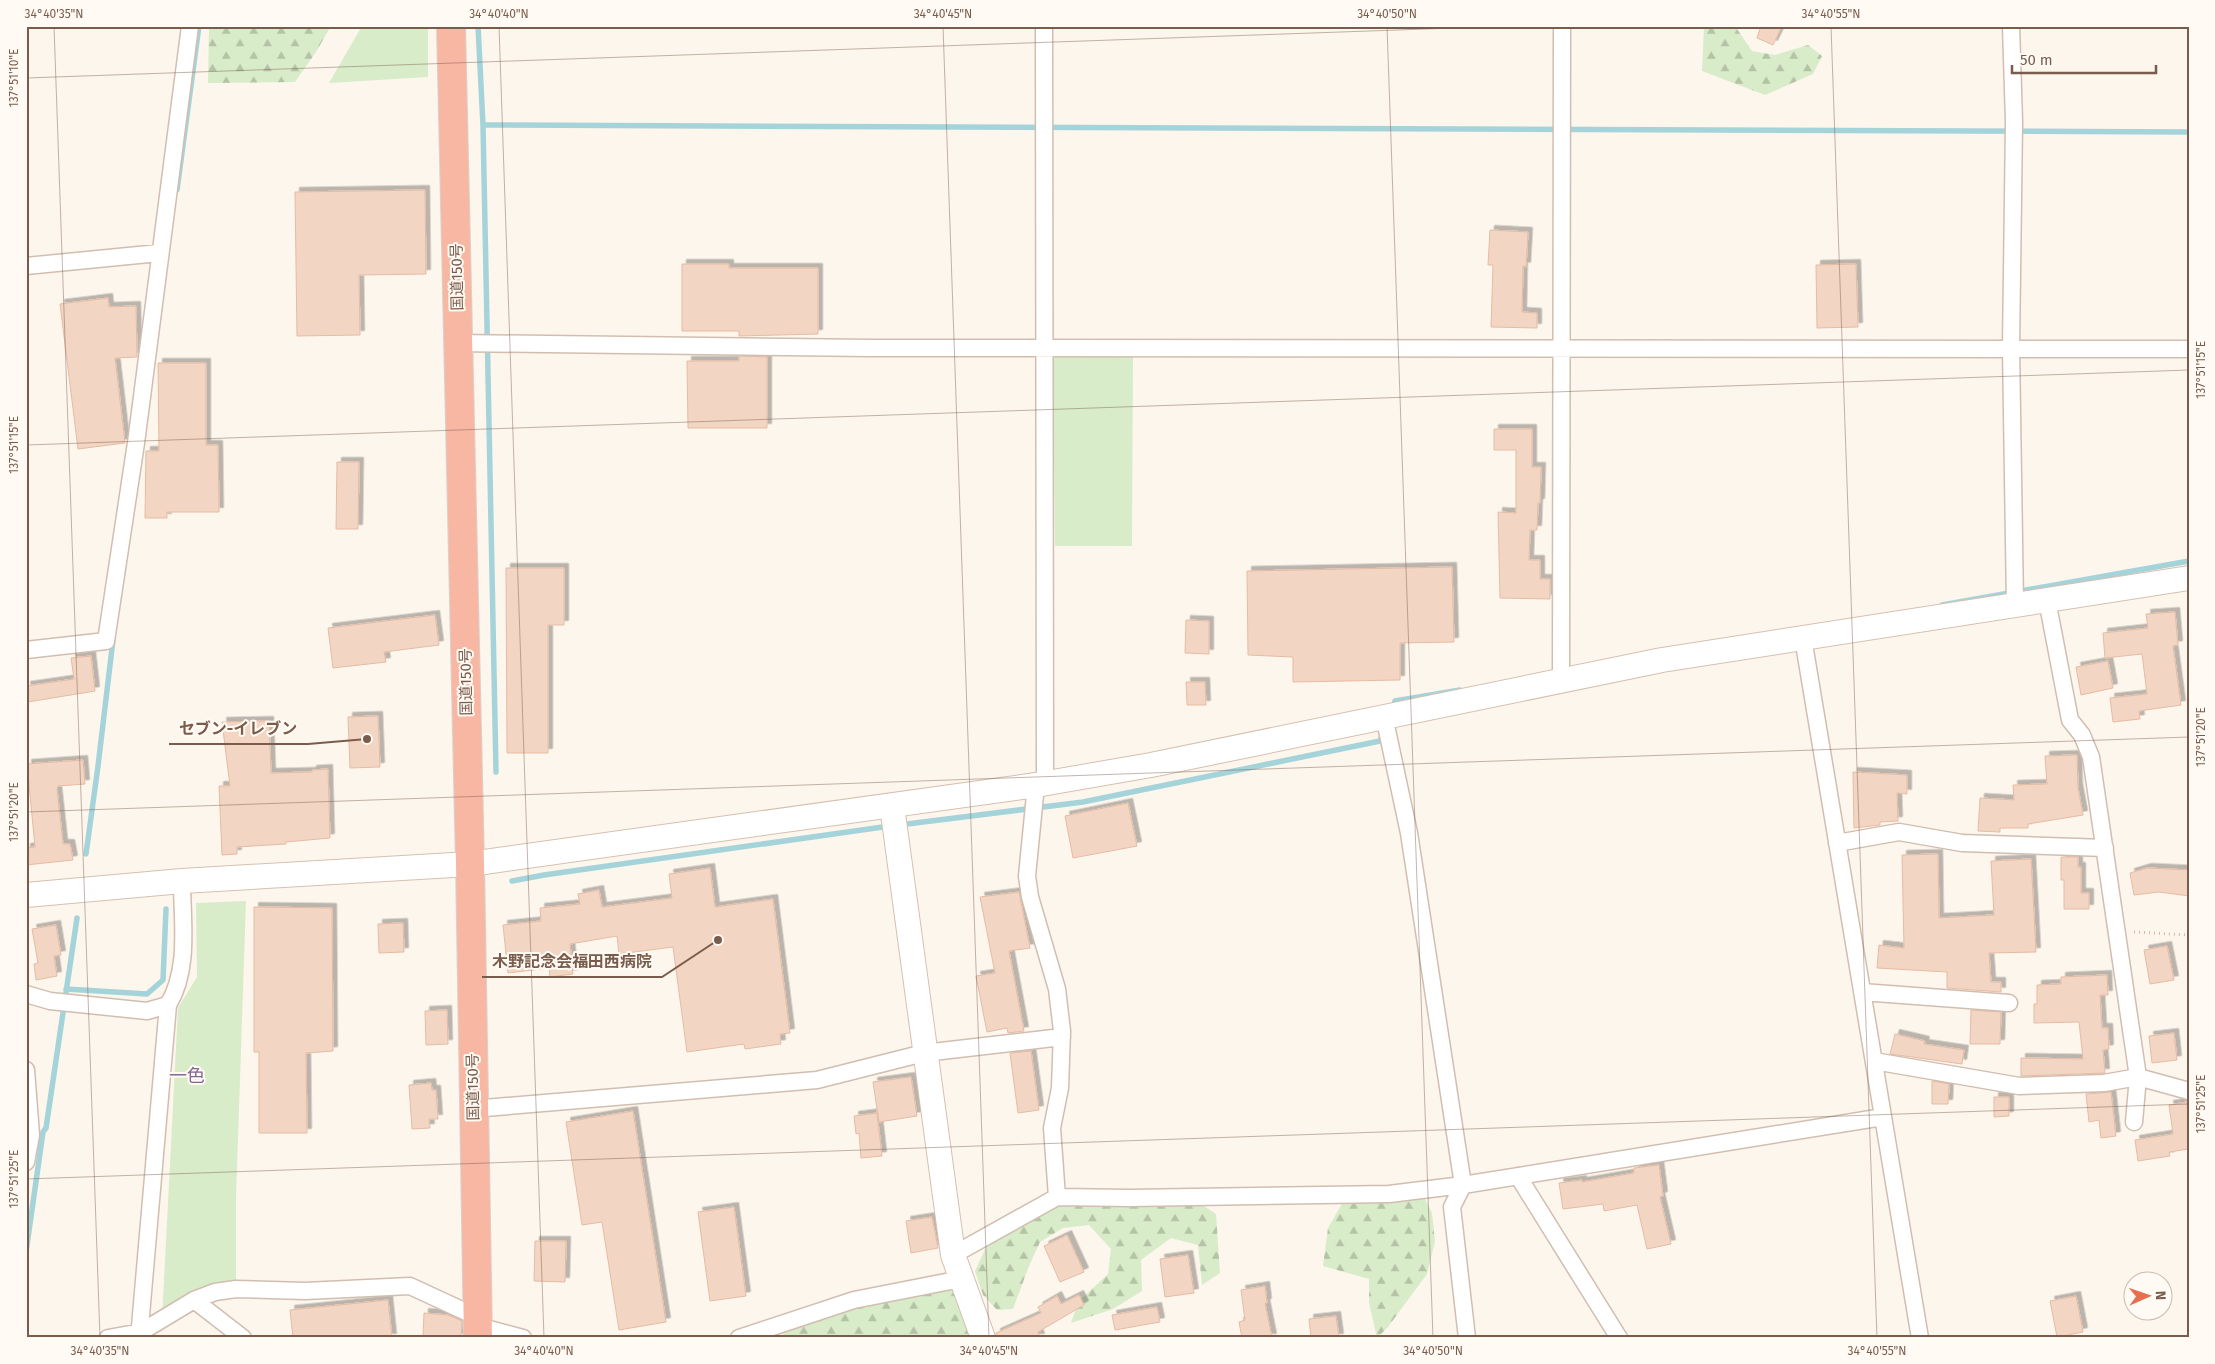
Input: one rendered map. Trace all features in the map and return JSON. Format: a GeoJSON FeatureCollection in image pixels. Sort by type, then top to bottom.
{"type":"FeatureCollection","features":[{"type":"Feature","properties":{"kind":"highway","name":"国道150号"},"geometry":{"type":"LineString","coordinates":[[451,26],[470,864],[478,1327]]}},
{"type":"Feature","properties":{"kind":"street"},"geometry":{"type":"LineString","coordinates":[[26,650],[106,641],[136,447],[159,253],[190,26]]}},
{"type":"Feature","properties":{"kind":"street"},"geometry":{"type":"LineString","coordinates":[[1044,26],[1044,348],[1040,785],[1027,876],[1030,897],[1056,989],[1062,1037],[1060,1088],[1052,1128],[1057,1197]]}},
{"type":"Feature","properties":{"kind":"street"},"geometry":{"type":"LineString","coordinates":[[1561,679],[1562,26]]}},
{"type":"Feature","properties":{"kind":"street"},"geometry":{"type":"LineString","coordinates":[[2011,26],[2014,122],[2011,348],[2015,605]]}},
{"type":"Feature","properties":{"kind":"street"},"geometry":{"type":"LineString","coordinates":[[26,266],[159,253]]}},
{"type":"Feature","properties":{"kind":"street"},"geometry":{"type":"LineString","coordinates":[[458,343],[871,348],[2189,349]]}},
{"type":"Feature","properties":{"kind":"street"},"geometry":{"type":"LineString","coordinates":[[26,895],[182,881],[470,864],[1040,785],[1151,765],[1561,679],[1662,660],[2189,578]]}},
{"type":"Feature","properties":{"kind":"street"},"geometry":{"type":"LineString","coordinates":[[2047,600],[2070,720],[2082,736],[2091,757],[2138,1077],[2134,1122]]}},
{"type":"Feature","properties":{"kind":"street"},"geometry":{"type":"LineString","coordinates":[[1803,638],[1920,1338]]}},
{"type":"Feature","properties":{"kind":"street"},"geometry":{"type":"LineString","coordinates":[[1384,716],[1409,833],[1463,1186],[1452,1207],[1467,1338]]}},
{"type":"Feature","properties":{"kind":"street"},"geometry":{"type":"LineString","coordinates":[[892,806],[924,1053],[953,1255],[982,1338]]}},
{"type":"Feature","properties":{"kind":"street"},"geometry":{"type":"LineString","coordinates":[[1837,843],[1899,832],[1962,843],[2105,848]]}},
{"type":"Feature","properties":{"kind":"street"},"geometry":{"type":"LineString","coordinates":[[140,1335],[168,1005],[176,992],[182,967],[182,881]]}},
{"type":"Feature","properties":{"kind":"street"},"geometry":{"type":"LineString","coordinates":[[1862,992],[2009,1003]]}},
{"type":"Feature","properties":{"kind":"street"},"geometry":{"type":"LineString","coordinates":[[26,994],[50,1001],[147,1011],[168,1005]]}},
{"type":"Feature","properties":{"kind":"street"},"geometry":{"type":"LineString","coordinates":[[473,1109],[817,1080],[924,1053],[1062,1037]]}},
{"type":"Feature","properties":{"kind":"street"},"geometry":{"type":"LineString","coordinates":[[1874,1061],[2019,1086],[2104,1083],[2138,1077],[2189,1091]]}},
{"type":"Feature","properties":{"kind":"street"},"geometry":{"type":"LineString","coordinates":[[26,1070],[31,1135],[26,1162]]}},
{"type":"Feature","properties":{"kind":"street"},"geometry":{"type":"LineString","coordinates":[[953,1255],[1057,1197],[1130,1198],[1389,1194],[1463,1186],[1883,1117]]}},
{"type":"Feature","properties":{"kind":"street"},"geometry":{"type":"LineString","coordinates":[[1518,1176],[1619,1338]]}},
{"type":"Feature","properties":{"kind":"street"},"geometry":{"type":"LineString","coordinates":[[739,1338],[854,1300],[961,1279]]}},
{"type":"Feature","properties":{"kind":"street"},"geometry":{"type":"LineString","coordinates":[[108,1338],[140,1335],[194,1300],[215,1292],[236,1289],[305,1291],[410,1286],[478,1327],[523,1338]]}},
{"type":"Feature","properties":{"kind":"street"},"geometry":{"type":"LineString","coordinates":[[194,1300],[243,1338]]}},
{"type":"Feature","properties":{"kind":"path"},"geometry":{"type":"LineString","coordinates":[[2118,931],[2189,935]]}},
{"type":"Feature","properties":{"kind":"green space"},"geometry":{"type":"Polygon","coordinates":[[[209,26],[331,26],[295,82],[208,83],[209,26]]]}},
{"type":"Feature","properties":{"kind":"green space"},"geometry":{"type":"Polygon","coordinates":[[[362,26],[428,26],[428,77],[329,83],[362,26]]]}},
{"type":"Feature","properties":{"kind":"green space"},"geometry":{"type":"Polygon","coordinates":[[[1704,26],[1735,26],[1752,51],[1775,55],[1808,45],[1822,56],[1813,74],[1765,95],[1702,71],[1704,26]]]}},
{"type":"Feature","properties":{"kind":"green space"},"geometry":{"type":"Polygon","coordinates":[[[1053,357],[1133,357],[1132,546],[1055,546],[1053,357]]]}},
{"type":"Feature","properties":{"kind":"green space"},"geometry":{"type":"Polygon","coordinates":[[[246,901],[236,1198],[236,1289],[162,1319],[178,1008],[197,977],[196,903],[246,901]]]}},
{"type":"Feature","properties":{"kind":"green space"},"geometry":{"type":"Polygon","coordinates":[[[1421,1191],[1432,1213],[1435,1241],[1427,1274],[1388,1327],[1377,1338],[1369,1303],[1369,1279],[1323,1266],[1328,1228],[1347,1195],[1421,1191]]]}},
{"type":"Feature","properties":{"kind":"green space"},"geometry":{"type":"Polygon","coordinates":[[[1057,1197],[1191,1197],[1216,1214],[1220,1273],[1202,1285],[1198,1245],[1171,1238],[1141,1260],[1142,1291],[1113,1309],[1071,1323],[1078,1302],[1108,1274],[1111,1249],[1089,1225],[1063,1228],[1040,1242],[1013,1309],[997,1310],[983,1295],[975,1271],[994,1230],[1057,1197]]]}},
{"type":"Feature","properties":{"kind":"green space"},"geometry":{"type":"Polygon","coordinates":[[[964,1287],[983,1338],[782,1338],[787,1322],[835,1306],[964,1287]]]}},
{"type":"Feature","properties":{"kind":"building"},"geometry":{"type":"Polygon","coordinates":[[[1761,26],[1782,26],[1773,45],[1757,38],[1761,26]]]}},
{"type":"Feature","properties":{"kind":"building"},"geometry":{"type":"Polygon","coordinates":[[[425,190],[426,274],[359,275],[360,335],[297,336],[295,192],[425,190]]]}},
{"type":"Feature","properties":{"kind":"building"},"geometry":{"type":"Polygon","coordinates":[[[1490,230],[1528,232],[1526,267],[1523,266],[1522,312],[1537,313],[1537,328],[1491,327],[1493,265],[1488,265],[1490,230]]]}},
{"type":"Feature","properties":{"kind":"building"},"geometry":{"type":"Polygon","coordinates":[[[682,264],[729,264],[729,268],[818,268],[818,334],[739,336],[739,331],[682,331],[682,264]]]}},
{"type":"Feature","properties":{"kind":"building"},"geometry":{"type":"Polygon","coordinates":[[[1856,264],[1858,327],[1817,328],[1816,265],[1856,264]]]}},
{"type":"Feature","properties":{"kind":"building"},"geometry":{"type":"Polygon","coordinates":[[[108,298],[109,307],[136,306],[137,357],[115,358],[125,443],[78,449],[60,304],[108,298]]]}},
{"type":"Feature","properties":{"kind":"building"},"geometry":{"type":"Polygon","coordinates":[[[739,356],[767,357],[767,428],[688,428],[687,361],[739,361],[739,356]]]}},
{"type":"Feature","properties":{"kind":"building"},"geometry":{"type":"Polygon","coordinates":[[[158,363],[206,363],[206,445],[218,445],[219,512],[167,512],[167,518],[145,518],[146,451],[159,451],[158,363]]]}},
{"type":"Feature","properties":{"kind":"building"},"geometry":{"type":"Polygon","coordinates":[[[1494,429],[1532,429],[1532,467],[1541,467],[1537,530],[1530,530],[1529,560],[1540,560],[1540,579],[1550,579],[1550,599],[1500,598],[1498,512],[1516,513],[1516,450],[1494,450],[1494,429]]]}},
{"type":"Feature","properties":{"kind":"building"},"geometry":{"type":"Polygon","coordinates":[[[337,462],[359,462],[358,529],[336,529],[337,462]]]}},
{"type":"Feature","properties":{"kind":"building"},"geometry":{"type":"Polygon","coordinates":[[[1452,567],[1454,642],[1400,643],[1400,680],[1293,682],[1293,657],[1248,655],[1247,571],[1452,567]]]}},
{"type":"Feature","properties":{"kind":"building"},"geometry":{"type":"Polygon","coordinates":[[[506,568],[564,568],[564,625],[548,625],[548,753],[507,753],[506,568]]]}},
{"type":"Feature","properties":{"kind":"building"},"geometry":{"type":"Polygon","coordinates":[[[2175,612],[2178,645],[2173,646],[2181,705],[2139,711],[2140,719],[2113,722],[2110,698],[2147,694],[2142,654],[2105,658],[2103,633],[2148,628],[2146,614],[2175,612]]]}},
{"type":"Feature","properties":{"kind":"building"},"geometry":{"type":"Polygon","coordinates":[[[435,615],[439,645],[384,652],[386,662],[333,668],[328,628],[435,615]]]}},
{"type":"Feature","properties":{"kind":"building"},"geometry":{"type":"Polygon","coordinates":[[[1186,620],[1209,621],[1209,654],[1185,653],[1186,620]]]}},
{"type":"Feature","properties":{"kind":"building"},"geometry":{"type":"Polygon","coordinates":[[[91,656],[95,691],[28,702],[26,686],[74,679],[71,658],[91,656]]]}},
{"type":"Feature","properties":{"kind":"building"},"geometry":{"type":"Polygon","coordinates":[[[2108,661],[2113,688],[2081,695],[2076,667],[2108,661]]]}},
{"type":"Feature","properties":{"kind":"building"},"geometry":{"type":"Polygon","coordinates":[[[1186,682],[1205,682],[1206,705],[1187,705],[1186,682]]]}},
{"type":"Feature","properties":{"kind":"building"},"geometry":{"type":"Polygon","coordinates":[[[378,716],[380,767],[350,768],[348,717],[378,716]]]}},
{"type":"Feature","properties":{"kind":"building"},"geometry":{"type":"Polygon","coordinates":[[[269,721],[271,773],[312,772],[312,770],[328,769],[330,838],[286,842],[286,844],[237,847],[237,854],[222,855],[219,786],[230,786],[222,722],[269,721]]]}},
{"type":"Feature","properties":{"kind":"building"},"geometry":{"type":"Polygon","coordinates":[[[2077,755],[2078,788],[2083,815],[2028,824],[2028,828],[2000,828],[2000,832],[1978,831],[1980,798],[2014,800],[2013,785],[2047,784],[2045,756],[2077,755]]]}},
{"type":"Feature","properties":{"kind":"building"},"geometry":{"type":"Polygon","coordinates":[[[83,760],[85,784],[58,786],[57,789],[63,844],[70,844],[73,860],[26,865],[26,848],[35,847],[27,764],[83,760]]]}},
{"type":"Feature","properties":{"kind":"building"},"geometry":{"type":"Polygon","coordinates":[[[1853,772],[1907,775],[1907,794],[1897,793],[1898,821],[1880,822],[1880,825],[1854,828],[1853,772]]]}},
{"type":"Feature","properties":{"kind":"building"},"geometry":{"type":"Polygon","coordinates":[[[1128,803],[1137,846],[1073,858],[1065,816],[1128,803]]]}},
{"type":"Feature","properties":{"kind":"building"},"geometry":{"type":"Polygon","coordinates":[[[1938,854],[1939,918],[1994,915],[1991,861],[2031,859],[2036,952],[1989,953],[1991,982],[2001,982],[2001,992],[1947,988],[1947,972],[1877,968],[1879,945],[1904,948],[1902,855],[1938,854]]]}},
{"type":"Feature","properties":{"kind":"building"},"geometry":{"type":"Polygon","coordinates":[[[2061,857],[2078,857],[2078,867],[2081,867],[2081,893],[2089,893],[2089,909],[2064,909],[2064,880],[2061,880],[2061,857]]]}},
{"type":"Feature","properties":{"kind":"building"},"geometry":{"type":"Polygon","coordinates":[[[710,868],[715,907],[773,899],[790,1033],[780,1034],[781,1044],[745,1049],[744,1044],[687,1052],[673,947],[619,954],[617,936],[570,944],[573,974],[550,977],[549,968],[508,973],[503,925],[541,921],[540,908],[580,904],[578,894],[599,890],[602,907],[672,898],[669,874],[710,868]]]}},
{"type":"Feature","properties":{"kind":"building"},"geometry":{"type":"Polygon","coordinates":[[[2147,868],[2189,870],[2189,896],[2159,892],[2134,895],[2130,873],[2147,868]]]}},
{"type":"Feature","properties":{"kind":"building"},"geometry":{"type":"Polygon","coordinates":[[[1019,892],[1030,948],[1009,951],[1024,1031],[1008,1033],[1007,1028],[987,1032],[976,976],[995,973],[980,897],[1019,892]]]}},
{"type":"Feature","properties":{"kind":"building"},"geometry":{"type":"Polygon","coordinates":[[[254,907],[332,908],[333,1051],[306,1053],[307,1133],[259,1133],[259,1052],[254,1052],[254,907]]]}},
{"type":"Feature","properties":{"kind":"building"},"geometry":{"type":"Polygon","coordinates":[[[403,923],[404,952],[379,953],[378,924],[403,923]]]}},
{"type":"Feature","properties":{"kind":"building"},"geometry":{"type":"Polygon","coordinates":[[[56,925],[61,955],[54,956],[57,976],[36,980],[34,964],[38,963],[32,929],[56,925]]]}},
{"type":"Feature","properties":{"kind":"building"},"geometry":{"type":"Polygon","coordinates":[[[2167,946],[2174,980],[2150,984],[2144,950],[2167,946]]]}},
{"type":"Feature","properties":{"kind":"building"},"geometry":{"type":"Polygon","coordinates":[[[2107,975],[2108,995],[2100,995],[2102,1028],[2108,1028],[2109,1049],[2103,1050],[2105,1073],[2021,1076],[2021,1058],[2083,1059],[2079,1022],[2034,1023],[2037,985],[2061,984],[2061,977],[2107,975]]]}},
{"type":"Feature","properties":{"kind":"building"},"geometry":{"type":"Polygon","coordinates":[[[447,1010],[448,1044],[426,1045],[425,1011],[447,1010]]]}},
{"type":"Feature","properties":{"kind":"building"},"geometry":{"type":"Polygon","coordinates":[[[1971,1010],[2001,1012],[2000,1044],[1970,1044],[1971,1010]]]}},
{"type":"Feature","properties":{"kind":"building"},"geometry":{"type":"Polygon","coordinates":[[[2174,1033],[2177,1060],[2152,1063],[2149,1036],[2174,1033]]]}},
{"type":"Feature","properties":{"kind":"building"},"geometry":{"type":"Polygon","coordinates":[[[1895,1034],[1925,1041],[1924,1044],[1964,1050],[1962,1064],[1890,1054],[1895,1034]]]}},
{"type":"Feature","properties":{"kind":"building"},"geometry":{"type":"Polygon","coordinates":[[[1031,1051],[1039,1110],[1018,1113],[1010,1053],[1031,1051]]]}},
{"type":"Feature","properties":{"kind":"building"},"geometry":{"type":"Polygon","coordinates":[[[911,1077],[917,1116],[879,1122],[873,1082],[911,1077]]]}},
{"type":"Feature","properties":{"kind":"building"},"geometry":{"type":"Polygon","coordinates":[[[1932,1081],[1949,1084],[1948,1104],[1932,1104],[1932,1081]]]}},
{"type":"Feature","properties":{"kind":"building"},"geometry":{"type":"Polygon","coordinates":[[[431,1083],[432,1090],[436,1090],[438,1119],[429,1119],[430,1128],[412,1129],[409,1085],[431,1083]]]}},
{"type":"Feature","properties":{"kind":"building"},"geometry":{"type":"Polygon","coordinates":[[[2111,1092],[2116,1136],[2101,1138],[2099,1120],[2089,1122],[2086,1094],[2111,1092]]]}},
{"type":"Feature","properties":{"kind":"building"},"geometry":{"type":"Polygon","coordinates":[[[1994,1097],[2009,1097],[2009,1116],[1994,1117],[1994,1097]]]}},
{"type":"Feature","properties":{"kind":"building"},"geometry":{"type":"Polygon","coordinates":[[[2187,1102],[2189,1149],[2169,1152],[2170,1156],[2138,1161],[2135,1140],[2173,1134],[2169,1105],[2187,1102]]]}},
{"type":"Feature","properties":{"kind":"building"},"geometry":{"type":"Polygon","coordinates":[[[633,1111],[666,1322],[619,1330],[602,1222],[582,1225],[566,1122],[633,1111]]]}},
{"type":"Feature","properties":{"kind":"building"},"geometry":{"type":"Polygon","coordinates":[[[877,1113],[882,1156],[861,1158],[859,1133],[856,1134],[854,1116],[877,1113]]]}},
{"type":"Feature","properties":{"kind":"building"},"geometry":{"type":"Polygon","coordinates":[[[1659,1165],[1663,1196],[1660,1197],[1671,1244],[1647,1249],[1637,1205],[1604,1211],[1603,1204],[1563,1209],[1559,1183],[1582,1180],[1582,1182],[1634,1173],[1634,1168],[1659,1165]]]}},
{"type":"Feature","properties":{"kind":"building"},"geometry":{"type":"Polygon","coordinates":[[[734,1207],[746,1296],[710,1301],[698,1212],[734,1207]]]}},
{"type":"Feature","properties":{"kind":"building"},"geometry":{"type":"Polygon","coordinates":[[[932,1217],[938,1248],[911,1253],[906,1221],[932,1217]]]}},
{"type":"Feature","properties":{"kind":"building"},"geometry":{"type":"Polygon","coordinates":[[[1067,1235],[1084,1272],[1060,1282],[1044,1246],[1067,1235]]]}},
{"type":"Feature","properties":{"kind":"building"},"geometry":{"type":"Polygon","coordinates":[[[535,1241],[566,1241],[565,1282],[534,1281],[535,1241]]]}},
{"type":"Feature","properties":{"kind":"building"},"geometry":{"type":"Polygon","coordinates":[[[1188,1255],[1194,1293],[1165,1297],[1160,1259],[1188,1255]]]}},
{"type":"Feature","properties":{"kind":"building"},"geometry":{"type":"Polygon","coordinates":[[[1265,1286],[1267,1303],[1265,1303],[1272,1338],[1242,1338],[1239,1322],[1245,1320],[1241,1290],[1265,1286]]]}},
{"type":"Feature","properties":{"kind":"building"},"geometry":{"type":"Polygon","coordinates":[[[1079,1295],[1084,1305],[1038,1332],[1040,1338],[996,1338],[996,1333],[1041,1313],[1038,1307],[1057,1296],[1061,1304],[1079,1295]]]}},
{"type":"Feature","properties":{"kind":"building"},"geometry":{"type":"Polygon","coordinates":[[[2076,1296],[2083,1332],[2057,1337],[2050,1301],[2076,1296]]]}},
{"type":"Feature","properties":{"kind":"building"},"geometry":{"type":"Polygon","coordinates":[[[388,1300],[392,1338],[293,1338],[290,1310],[388,1300]]]}},
{"type":"Feature","properties":{"kind":"building"},"geometry":{"type":"Polygon","coordinates":[[[1157,1307],[1160,1322],[1115,1330],[1112,1315],[1157,1307]]]}},
{"type":"Feature","properties":{"kind":"building"},"geometry":{"type":"Polygon","coordinates":[[[424,1313],[448,1315],[462,1321],[461,1338],[423,1336],[424,1313]]]}},
{"type":"Feature","properties":{"kind":"building"},"geometry":{"type":"Polygon","coordinates":[[[1336,1316],[1339,1338],[1311,1338],[1309,1319],[1336,1316]]]}},
{"type":"Feature","properties":{"kind":"waterway"},"geometry":{"type":"LineString","coordinates":[[177,190],[199,26]]}},
{"type":"Feature","properties":{"kind":"waterway"},"geometry":{"type":"LineString","coordinates":[[478,26],[483,125],[496,772]]}},
{"type":"Feature","properties":{"kind":"waterway"},"geometry":{"type":"LineString","coordinates":[[483,125],[2189,132]]}},
{"type":"Feature","properties":{"kind":"waterway"},"geometry":{"type":"LineString","coordinates":[[1942,605],[2189,561]]}},
{"type":"Feature","properties":{"kind":"waterway"},"geometry":{"type":"LineString","coordinates":[[86,854],[113,640]]}},
{"type":"Feature","properties":{"kind":"waterway"},"geometry":{"type":"LineString","coordinates":[[1392,710],[1395,701],[1460,690]]}},
{"type":"Feature","properties":{"kind":"waterway"},"geometry":{"type":"LineString","coordinates":[[899,825],[1083,802],[1380,741],[1383,733]]}},
{"type":"Feature","properties":{"kind":"waterway"},"geometry":{"type":"LineString","coordinates":[[512,881],[890,826]]}},
{"type":"Feature","properties":{"kind":"waterway"},"geometry":{"type":"LineString","coordinates":[[66,989],[147,994],[163,980],[166,909]]}},
{"type":"Feature","properties":{"kind":"waterway"},"geometry":{"type":"LineString","coordinates":[[26,1252],[77,918]]}},
{"type":"Feature","properties":{"kind":"place","name":"セブン-イレブン"},"geometry":{"type":"Point","coordinates":[367,739]}},
{"type":"Feature","properties":{"kind":"place","name":"木野記念会福田西病院"},"geometry":{"type":"Point","coordinates":[718,940]}},
{"type":"Feature","properties":{"kind":"district","name":"一色"},"geometry":{"type":"Point","coordinates":[187,1076]}}]}
